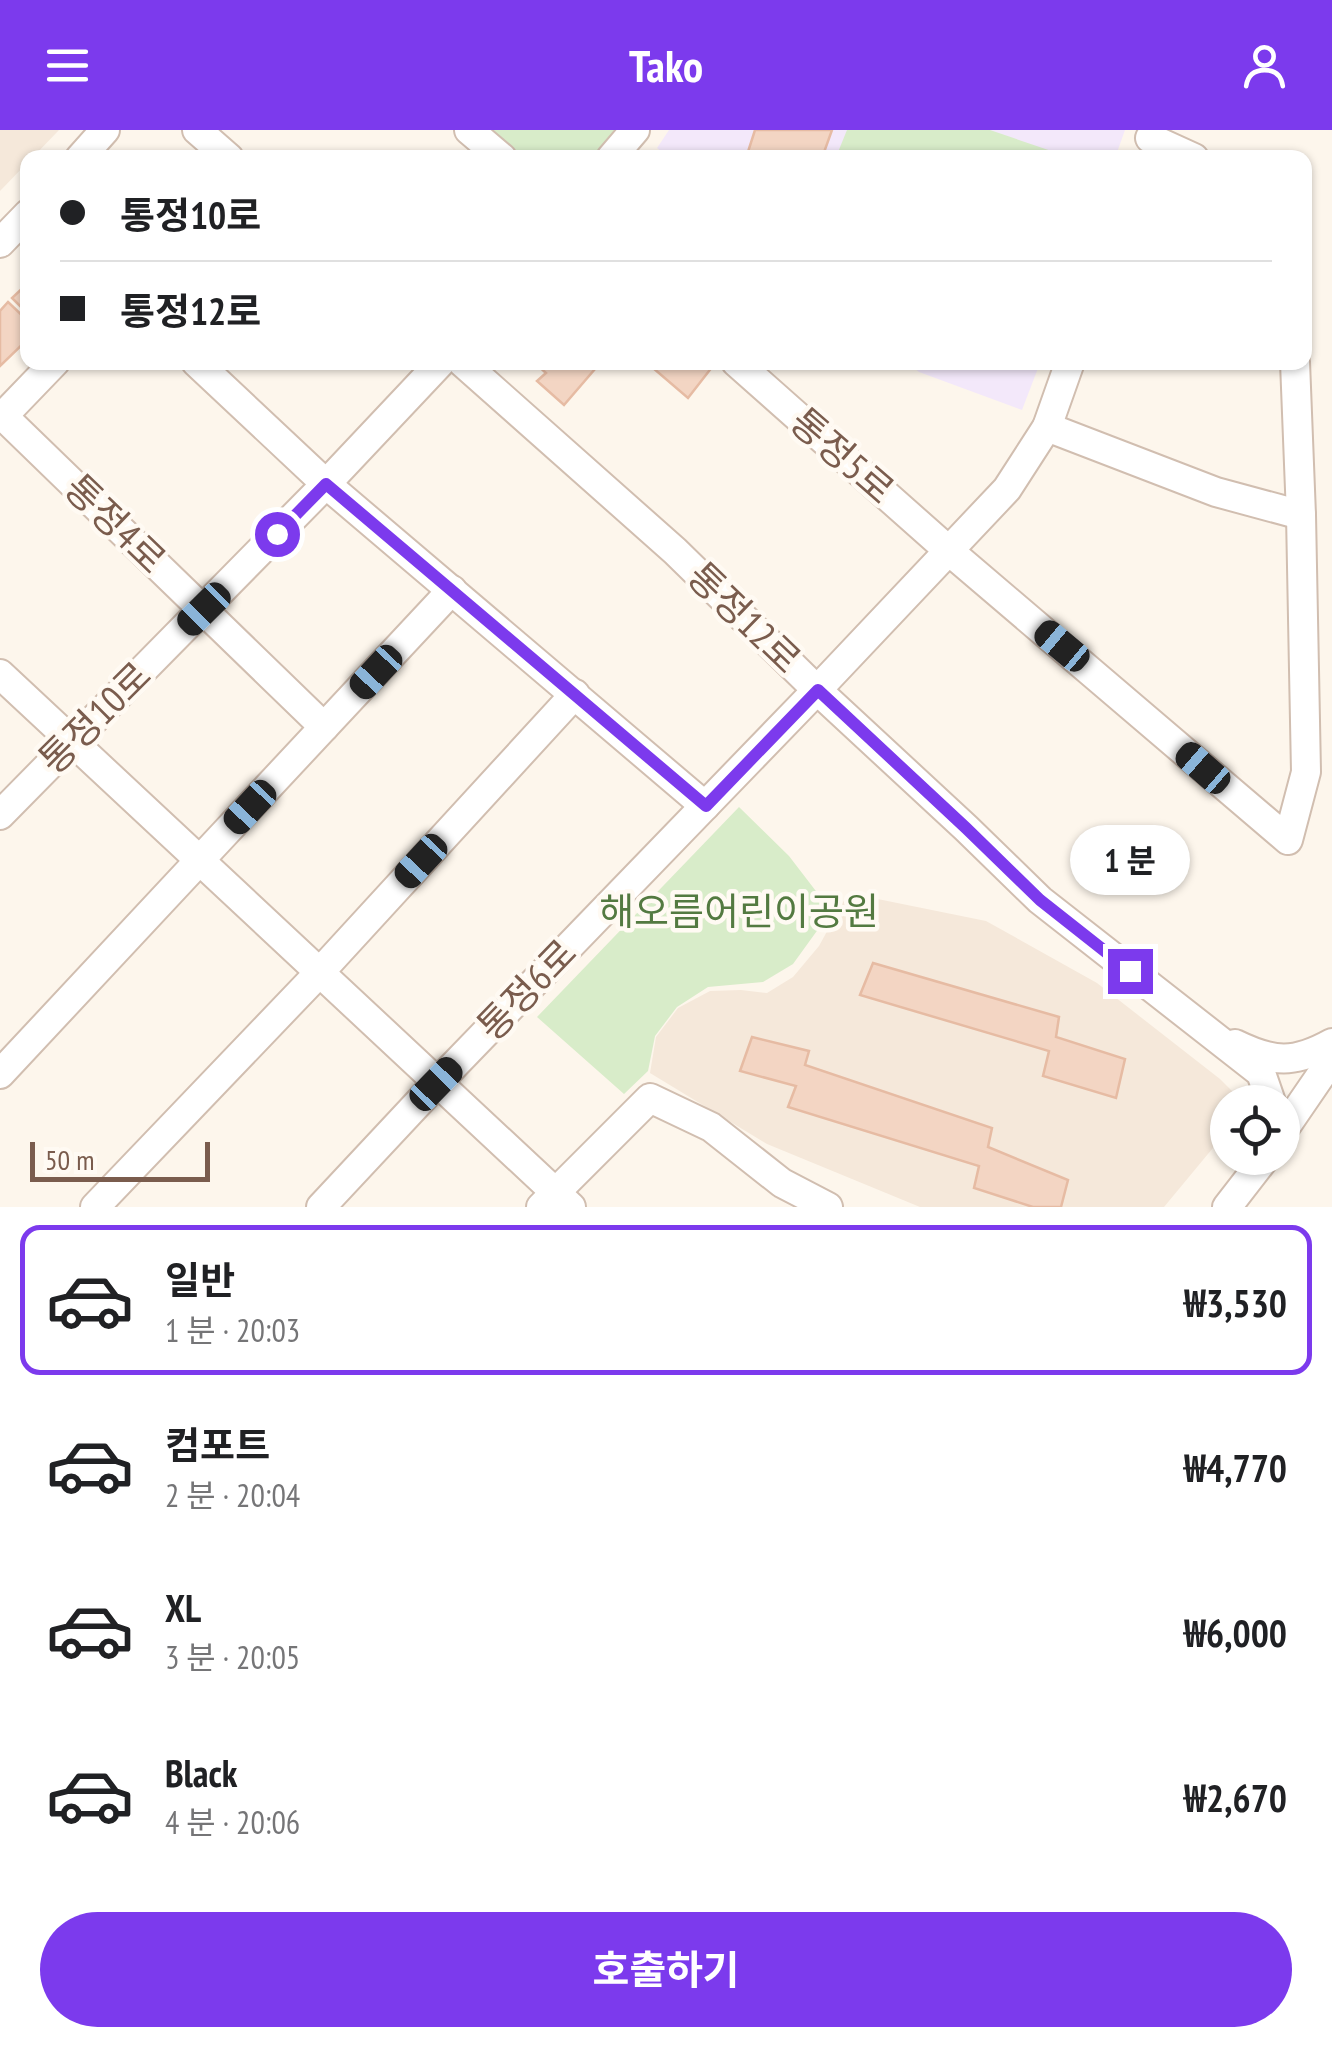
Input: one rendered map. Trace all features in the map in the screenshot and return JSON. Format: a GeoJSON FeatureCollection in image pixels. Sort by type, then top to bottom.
{"type":"FeatureCollection","features":[{"type":"Feature","properties":{"kind":"street"},"geometry":{"type":"LineString","coordinates":[[87,150],[105,130]]}},
{"type":"Feature","properties":{"kind":"street"},"geometry":{"type":"LineString","coordinates":[[197,130],[220,150]]}},
{"type":"Feature","properties":{"kind":"street"},"geometry":{"type":"LineString","coordinates":[[469,130],[493,150]]}},
{"type":"Feature","properties":{"kind":"street"},"geometry":{"type":"LineString","coordinates":[[618,150],[635,130]]}},
{"type":"Feature","properties":{"kind":"street"},"geometry":{"type":"LineString","coordinates":[[0,244],[20,223]]}},
{"type":"Feature","properties":{"kind":"street","name":"통정4로"},"geometry":{"type":"LineString","coordinates":[[47,370],[3,416],[324,727]]}},
{"type":"Feature","properties":{"kind":"street"},"geometry":{"type":"LineString","coordinates":[[205,370],[326,484],[706,806]]}},
{"type":"Feature","properties":{"kind":"street","name":"통정10로"},"geometry":{"type":"LineString","coordinates":[[0,814],[433,370]]}},
{"type":"Feature","properties":{"kind":"street","name":"통정12로"},"geometry":{"type":"LineString","coordinates":[[471,370],[675,551],[1040,900],[1206,1030]]}},
{"type":"Feature","properties":{"kind":"street","name":"통정5로"},"geometry":{"type":"LineString","coordinates":[[745,370],[948,550]]}},
{"type":"Feature","properties":{"kind":"street","name":"통정6로"},"geometry":{"type":"LineString","coordinates":[[321,1207],[1007,488],[1046,427],[1067,370]]}},
{"type":"Feature","properties":{"kind":"street"},"geometry":{"type":"LineString","coordinates":[[948,550],[1288,840],[1306,772],[1295,370]]}},
{"type":"Feature","properties":{"kind":"street"},"geometry":{"type":"LineString","coordinates":[[1046,427],[1216,492],[1301,515]]}},
{"type":"Feature","properties":{"kind":"street"},"geometry":{"type":"LineString","coordinates":[[0,1074],[452,590]]}},
{"type":"Feature","properties":{"kind":"street"},"geometry":{"type":"LineString","coordinates":[[0,674],[319,972],[556,1202],[650,1098],[711,1126],[782,1182],[828,1207]]}},
{"type":"Feature","properties":{"kind":"street"},"geometry":{"type":"LineString","coordinates":[[95,1207],[319,972],[574,694]]}},
{"type":"Feature","properties":{"kind":"street"},"geometry":{"type":"LineString","coordinates":[[1206,1030],[1278,1059],[1308,1056],[1332,1043]]}},
{"type":"Feature","properties":{"kind":"street"},"geometry":{"type":"LineString","coordinates":[[1206,1030],[1260,1073],[1265,1085]]}},
{"type":"Feature","properties":{"kind":"street"},"geometry":{"type":"LineString","coordinates":[[1300,1106],[1332,1059]]}},
{"type":"Feature","properties":{"kind":"street"},"geometry":{"type":"LineString","coordinates":[[1227,1207],[1252,1175]]}},
{"type":"Feature","properties":{"kind":"shaded area"},"geometry":{"type":"Polygon","coordinates":[[[0,130],[59,130],[40,150],[20,150],[20,170],[0,191],[0,130]]]}},
{"type":"Feature","properties":{"kind":"shaded area"},"geometry":{"type":"Polygon","coordinates":[[[669,130],[1125,130],[1118,150],[657,148],[669,130]]]}},
{"type":"Feature","properties":{"kind":"shaded area"},"geometry":{"type":"Polygon","coordinates":[[[917,370],[1037,370],[1022,410],[917,370]]]}},
{"type":"Feature","properties":{"kind":"shaded area"},"geometry":{"type":"Polygon","coordinates":[[[848,893],[986,921],[1097,983],[1226,1085],[1210,1085],[1210,1152],[1164,1207],[920,1207],[767,1144],[650,1073],[656,1037],[678,1008],[710,991],[767,993],[793,977],[819,946],[848,893]]]}},
{"type":"Feature","properties":{"kind":"green space"},"geometry":{"type":"Polygon","coordinates":[[[486,130],[616,130],[600,150],[511,150],[486,130]]]}},
{"type":"Feature","properties":{"kind":"green space"},"geometry":{"type":"Polygon","coordinates":[[[847,130],[990,130],[1049,150],[839,150],[847,130]]]}},
{"type":"Feature","properties":{"kind":"green space","name":"해오름어린이공원"},"geometry":{"type":"Polygon","coordinates":[[[739,807],[789,856],[822,899],[819,928],[793,964],[763,982],[708,987],[677,1007],[655,1036],[648,1071],[624,1094],[537,1017],[739,807]]]}},
{"type":"Feature","properties":{"kind":"building"},"geometry":{"type":"Polygon","coordinates":[[[755,130],[832,130],[825,150],[749,150],[755,130]]]}},
{"type":"Feature","properties":{"kind":"building"},"geometry":{"type":"Polygon","coordinates":[[[8,302],[20,313],[20,347],[0,366],[0,311],[8,302]]]}},
{"type":"Feature","properties":{"kind":"building"},"geometry":{"type":"Polygon","coordinates":[[[543,370],[594,370],[564,405],[537,381],[546,373],[543,370]]]}},
{"type":"Feature","properties":{"kind":"building"},"geometry":{"type":"Polygon","coordinates":[[[655,370],[710,370],[688,398],[655,370]]]}},
{"type":"Feature","properties":{"kind":"building"},"geometry":{"type":"Polygon","coordinates":[[[873,963],[1059,1017],[1056,1037],[1125,1059],[1116,1098],[1043,1076],[1049,1051],[860,995],[873,963]]]}},
{"type":"Feature","properties":{"kind":"building"},"geometry":{"type":"Polygon","coordinates":[[[752,1037],[809,1051],[805,1065],[992,1128],[988,1147],[1068,1180],[1061,1207],[1033,1207],[974,1188],[979,1166],[788,1107],[796,1086],[740,1071],[752,1037]]]}},
{"type":"Feature","properties":{"kind":"route"},"geometry":{"type":"LineString","coordinates":[[277,534],[326,484],[706,806],[818,690],[1040,900],[1130,971]]}}]}
